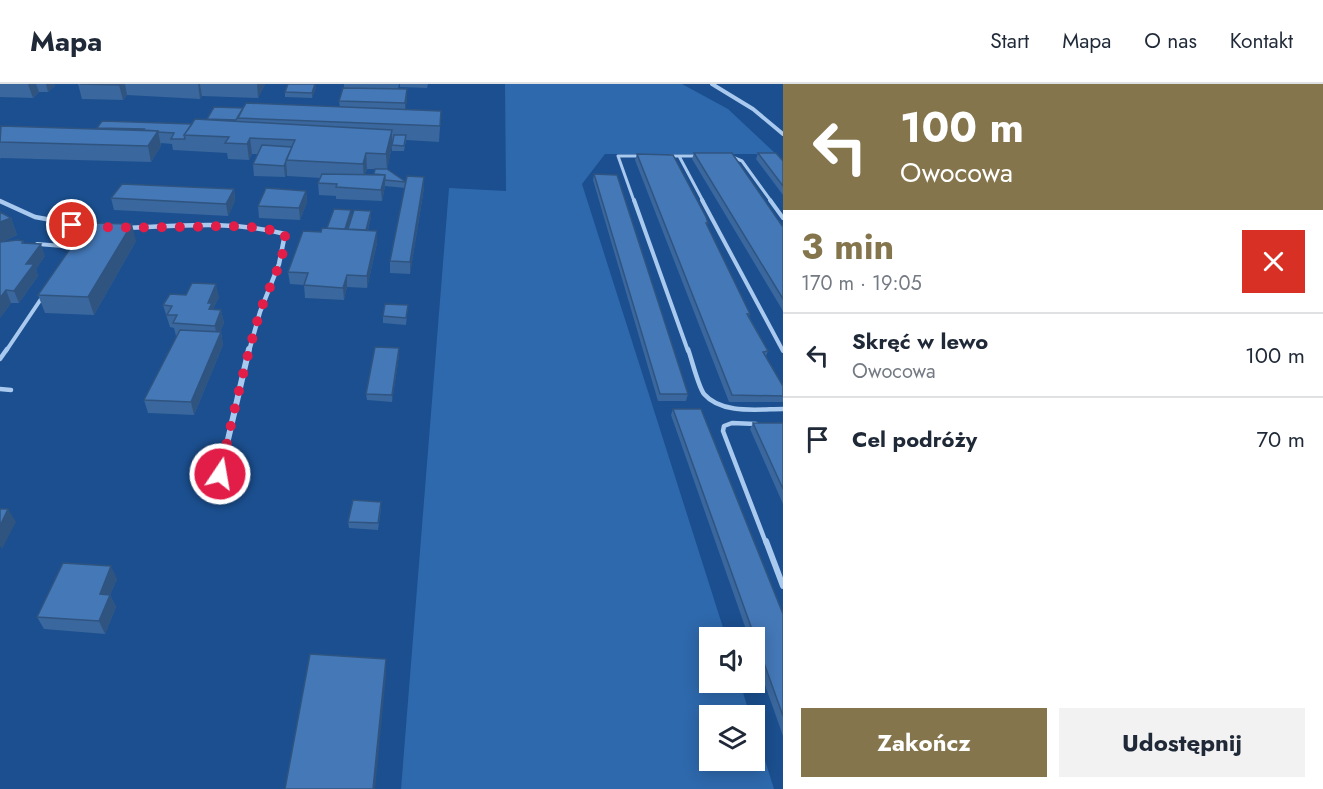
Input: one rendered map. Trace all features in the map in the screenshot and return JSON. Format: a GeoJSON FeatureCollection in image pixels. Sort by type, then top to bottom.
{"type":"FeatureCollection","features":[{"type":"Feature","properties":{"kind":"street"},"geometry":{"type":"LineString","coordinates":[[712,84],[753,109],[783,134]]}},
{"type":"Feature","properties":{"kind":"street"},"geometry":{"type":"LineString","coordinates":[[0,201],[35,217],[98,227]]}},
{"type":"Feature","properties":{"kind":"street"},"geometry":{"type":"LineString","coordinates":[[114,228],[236,226],[268,228],[285,234],[285,251],[261,309],[244,368],[220,474]]}},
{"type":"Feature","properties":{"kind":"lane"},"geometry":{"type":"LineString","coordinates":[[648,156],[618,156],[704,394],[719,405],[734,409],[783,409]]}},
{"type":"Feature","properties":{"kind":"lane"},"geometry":{"type":"LineString","coordinates":[[668,156],[708,156]]}},
{"type":"Feature","properties":{"kind":"lane"},"geometry":{"type":"LineString","coordinates":[[678,156],[783,351]]}},
{"type":"Feature","properties":{"kind":"lane"},"geometry":{"type":"LineString","coordinates":[[727,156],[736,157],[742,161],[783,218]]}},
{"type":"Feature","properties":{"kind":"lane"},"geometry":{"type":"LineString","coordinates":[[84,236],[90,226]]}},
{"type":"Feature","properties":{"kind":"lane"},"geometry":{"type":"LineString","coordinates":[[69,256],[80,241]]}},
{"type":"Feature","properties":{"kind":"lane"},"geometry":{"type":"LineString","coordinates":[[29,244],[76,247]]}},
{"type":"Feature","properties":{"kind":"lane"},"geometry":{"type":"LineString","coordinates":[[0,359],[44,294]]}},
{"type":"Feature","properties":{"kind":"lane"},"geometry":{"type":"LineString","coordinates":[[0,390],[12,390]]}},
{"type":"Feature","properties":{"kind":"lane"},"geometry":{"type":"LineString","coordinates":[[763,424],[732,423],[724,426],[723,431],[783,586]]}},
{"type":"Feature","properties":{"kind":"shaded area"},"geometry":{"type":"Polygon","coordinates":[[[505,84],[682,84],[728,109],[776,154],[605,154],[582,184],[723,627],[699,627],[699,693],[743,693],[747,705],[699,705],[699,771],[765,771],[765,760],[774,789],[401,789],[449,188],[506,191],[505,84]]]}},
{"type":"Feature","properties":{"kind":"building"},"geometry":{"type":"Polygon","coordinates":[[[288,84],[315,84],[312,93],[285,92],[288,84]]]}},
{"type":"Feature","properties":{"kind":"building"},"geometry":{"type":"Polygon","coordinates":[[[343,88],[407,89],[405,103],[339,101],[343,88]]]}},
{"type":"Feature","properties":{"kind":"building"},"geometry":{"type":"Polygon","coordinates":[[[246,103],[441,111],[440,126],[238,118],[246,103]]]}},
{"type":"Feature","properties":{"kind":"building"},"geometry":{"type":"Polygon","coordinates":[[[214,107],[243,108],[236,120],[207,119],[214,107]]]}},
{"type":"Feature","properties":{"kind":"building"},"geometry":{"type":"Polygon","coordinates":[[[195,119],[392,130],[386,154],[366,153],[363,164],[286,160],[295,140],[250,138],[247,144],[225,143],[229,137],[184,135],[195,119]]]}},
{"type":"Feature","properties":{"kind":"building"},"geometry":{"type":"Polygon","coordinates":[[[102,121],[192,124],[184,135],[185,139],[171,139],[174,133],[144,129],[97,128],[102,121]]]}},
{"type":"Feature","properties":{"kind":"building"},"geometry":{"type":"Polygon","coordinates":[[[1,126],[158,131],[148,146],[0,142],[1,126]]]}},
{"type":"Feature","properties":{"kind":"building"},"geometry":{"type":"Polygon","coordinates":[[[394,135],[406,135],[404,146],[392,145],[394,135]]]}},
{"type":"Feature","properties":{"kind":"building"},"geometry":{"type":"Polygon","coordinates":[[[262,145],[292,147],[284,166],[253,164],[262,145]]]}},
{"type":"Feature","properties":{"kind":"building"},"geometry":{"type":"Polygon","coordinates":[[[694,153],[732,153],[783,227],[783,299],[694,153]]]}},
{"type":"Feature","properties":{"kind":"building"},"geometry":{"type":"Polygon","coordinates":[[[758,153],[776,153],[783,161],[783,186],[758,153]]]}},
{"type":"Feature","properties":{"kind":"building"},"geometry":{"type":"Polygon","coordinates":[[[637,154],[673,155],[706,217],[708,223],[706,223],[750,314],[747,314],[768,351],[763,352],[783,386],[783,396],[732,395],[637,154]]]}},
{"type":"Feature","properties":{"kind":"building"},"geometry":{"type":"Polygon","coordinates":[[[375,169],[387,169],[406,182],[385,180],[385,175],[374,174],[375,169]]]}},
{"type":"Feature","properties":{"kind":"building"},"geometry":{"type":"Polygon","coordinates":[[[322,174],[385,175],[381,190],[336,187],[337,184],[318,183],[322,174]]]}},
{"type":"Feature","properties":{"kind":"building"},"geometry":{"type":"Polygon","coordinates":[[[594,174],[617,175],[688,394],[660,394],[594,174]]]}},
{"type":"Feature","properties":{"kind":"building"},"geometry":{"type":"Polygon","coordinates":[[[407,176],[424,177],[410,262],[390,261],[407,176]]]}},
{"type":"Feature","properties":{"kind":"building"},"geometry":{"type":"Polygon","coordinates":[[[122,184],[234,189],[226,204],[111,198],[122,184]]]}},
{"type":"Feature","properties":{"kind":"building"},"geometry":{"type":"Polygon","coordinates":[[[266,188],[306,191],[299,208],[258,206],[266,188]]]}},
{"type":"Feature","properties":{"kind":"building"},"geometry":{"type":"Polygon","coordinates":[[[334,209],[351,210],[345,229],[327,228],[334,209]]]}},
{"type":"Feature","properties":{"kind":"building"},"geometry":{"type":"Polygon","coordinates":[[[354,210],[371,211],[366,230],[348,229],[354,210]]]}},
{"type":"Feature","properties":{"kind":"building"},"geometry":{"type":"Polygon","coordinates":[[[0,212],[11,218],[0,222],[0,212]]]}},
{"type":"Feature","properties":{"kind":"building"},"geometry":{"type":"Polygon","coordinates":[[[88,223],[132,224],[88,297],[38,295],[88,223]]]}},
{"type":"Feature","properties":{"kind":"building"},"geometry":{"type":"Polygon","coordinates":[[[322,228],[377,231],[367,276],[347,275],[343,288],[304,285],[308,273],[288,272],[303,231],[321,232],[322,228]]]}},
{"type":"Feature","properties":{"kind":"building"},"geometry":{"type":"Polygon","coordinates":[[[23,241],[22,243],[41,244],[26,264],[34,264],[14,291],[6,290],[0,298],[0,242],[23,241]]]}},
{"type":"Feature","properties":{"kind":"building"},"geometry":{"type":"Polygon","coordinates":[[[192,283],[216,284],[208,303],[212,303],[209,309],[221,310],[215,326],[173,323],[177,315],[167,315],[172,306],[163,305],[170,294],[186,295],[192,283]]]}},
{"type":"Feature","properties":{"kind":"building"},"geometry":{"type":"Polygon","coordinates":[[[385,304],[408,305],[406,318],[383,316],[385,304]]]}},
{"type":"Feature","properties":{"kind":"building"},"geometry":{"type":"Polygon","coordinates":[[[180,330],[221,332],[191,402],[144,400],[180,330]]]}},
{"type":"Feature","properties":{"kind":"building"},"geometry":{"type":"Polygon","coordinates":[[[375,347],[399,348],[392,395],[366,394],[375,347]]]}},
{"type":"Feature","properties":{"kind":"building"},"geometry":{"type":"Polygon","coordinates":[[[673,409],[701,409],[783,614],[783,716],[765,666],[765,627],[751,627],[673,409]]]}},
{"type":"Feature","properties":{"kind":"building"},"geometry":{"type":"Polygon","coordinates":[[[753,423],[783,423],[783,489],[753,423]]]}},
{"type":"Feature","properties":{"kind":"building"},"geometry":{"type":"Polygon","coordinates":[[[353,500],[381,502],[378,523],[348,522],[353,500]]]}},
{"type":"Feature","properties":{"kind":"building"},"geometry":{"type":"Polygon","coordinates":[[[0,509],[8,509],[0,526],[0,509]]]}},
{"type":"Feature","properties":{"kind":"building"},"geometry":{"type":"Polygon","coordinates":[[[63,563],[111,566],[100,594],[110,595],[99,621],[37,617],[63,563]]]}},
{"type":"Feature","properties":{"kind":"building"},"geometry":{"type":"Polygon","coordinates":[[[310,654],[386,659],[373,789],[285,789],[310,654]]]}},
{"type":"Feature","properties":{"kind":"route"},"geometry":{"type":"LineString","coordinates":[[72,225],[114,228],[236,226],[268,228],[285,234],[285,251],[261,309],[244,368],[220,474]]}}]}
